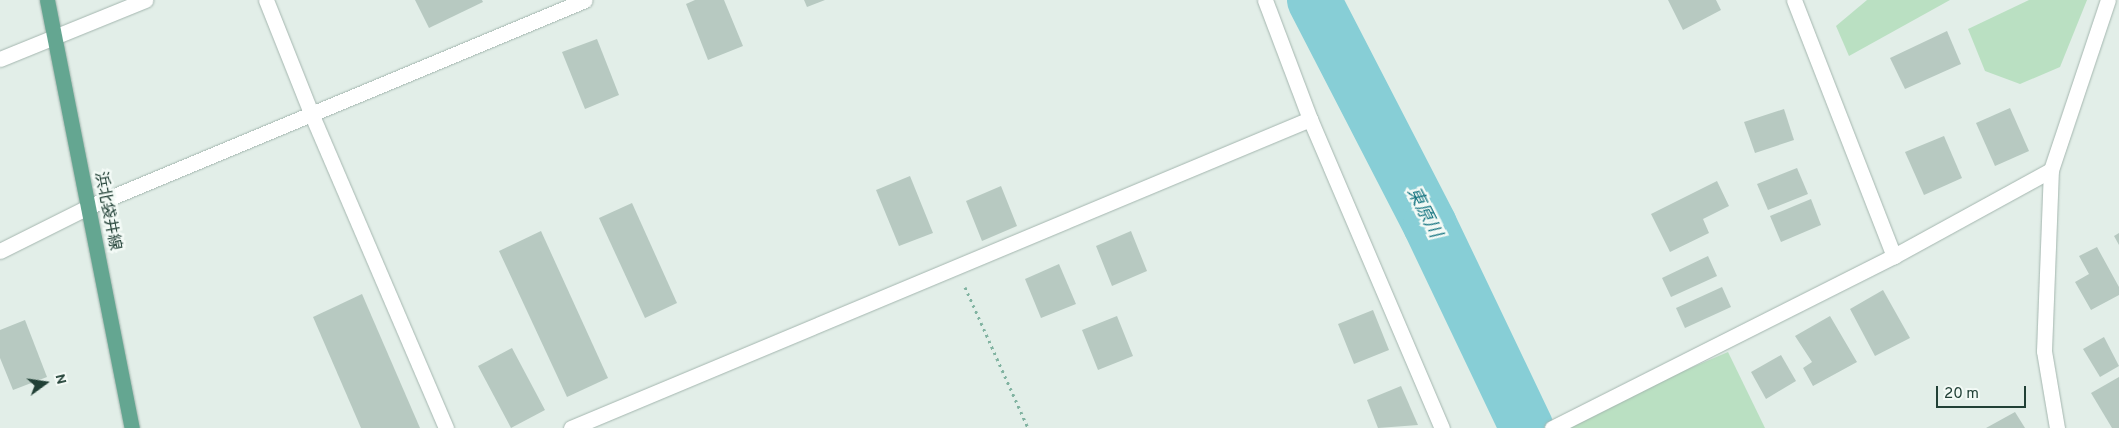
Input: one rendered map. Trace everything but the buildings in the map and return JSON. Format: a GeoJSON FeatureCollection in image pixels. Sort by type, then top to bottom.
{"type":"FeatureCollection","features":[{"type":"Feature","properties":{"kind":"main road","name":"浜北袋井線"},"geometry":{"type":"LineString","coordinates":[[47,0],[132,428]]}},
{"type":"Feature","properties":{"kind":"street"},"geometry":{"type":"LineString","coordinates":[[0,59],[145,0]]}},
{"type":"Feature","properties":{"kind":"street"},"geometry":{"type":"LineString","coordinates":[[266,0],[311,113],[446,428]]}},
{"type":"Feature","properties":{"kind":"street"},"geometry":{"type":"LineString","coordinates":[[0,251],[88,207],[585,0]]}},
{"type":"Feature","properties":{"kind":"street"},"geometry":{"type":"LineString","coordinates":[[1265,0],[1310,119],[1442,428]]}},
{"type":"Feature","properties":{"kind":"street"},"geometry":{"type":"LineString","coordinates":[[1794,0],[1894,256]]}},
{"type":"Feature","properties":{"kind":"street"},"geometry":{"type":"LineString","coordinates":[[2057,428],[2044,352],[2051,170],[2108,0]]}},
{"type":"Feature","properties":{"kind":"street"},"geometry":{"type":"LineString","coordinates":[[571,428],[957,269],[1310,119]]}},
{"type":"Feature","properties":{"kind":"street"},"geometry":{"type":"LineString","coordinates":[[1552,428],[1894,256],[2051,170]]}},
{"type":"Feature","properties":{"kind":"path"},"geometry":{"type":"LineString","coordinates":[[957,269],[1028,428]]}},
{"type":"Feature","properties":{"kind":"green space"},"geometry":{"type":"Polygon","coordinates":[[[1867,0],[1950,0],[1849,56],[1836,26],[1867,0]]]}},
{"type":"Feature","properties":{"kind":"green space"},"geometry":{"type":"Polygon","coordinates":[[[2029,0],[2087,0],[2060,67],[2020,84],[1985,71],[1968,29],[2029,0]]]}},
{"type":"Feature","properties":{"kind":"green space"},"geometry":{"type":"Polygon","coordinates":[[[1728,352],[1765,428],[1563,428],[1561,423],[1728,352]]]}},
{"type":"Feature","properties":{"kind":"waterway","name":"東原川"},"geometry":{"type":"LineString","coordinates":[[1314,0],[1430,225],[1527,428]]}}]}
